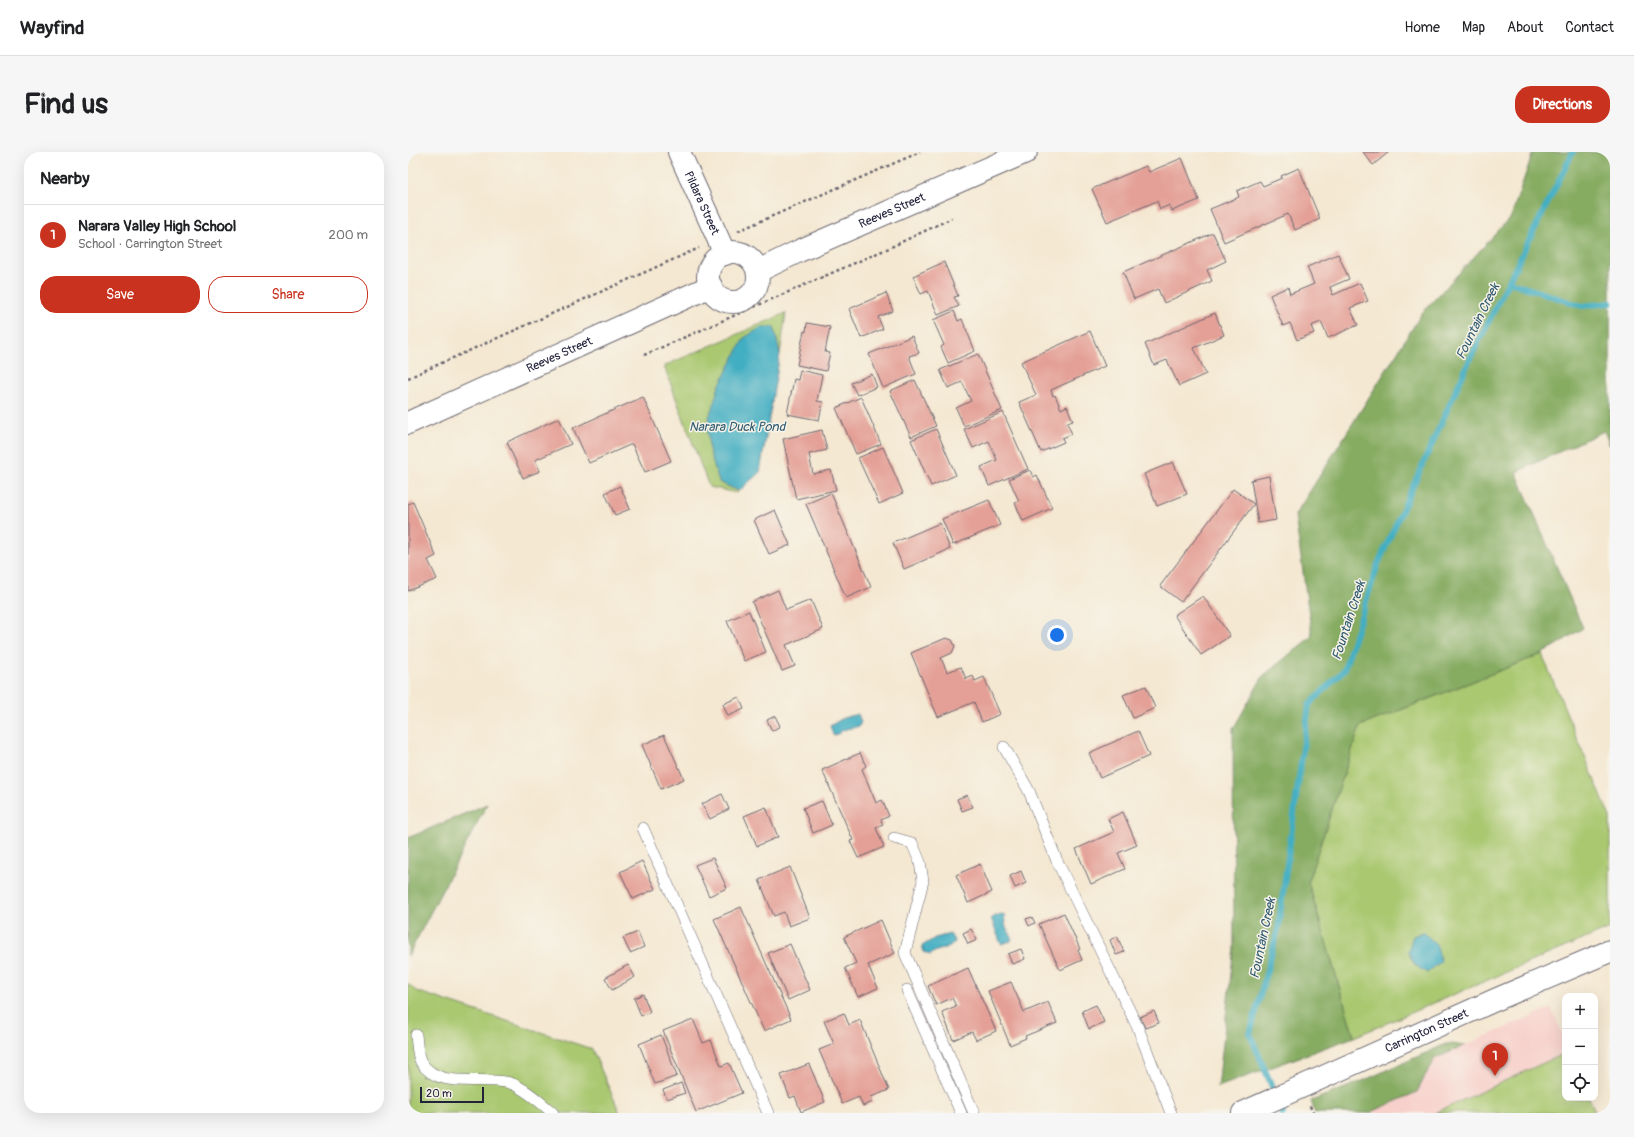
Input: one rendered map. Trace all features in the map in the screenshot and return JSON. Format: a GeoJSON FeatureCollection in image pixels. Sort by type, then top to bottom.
{"type":"FeatureCollection","features":[{"type":"Feature","properties":{"kind":"street","name":"Pildara Street"},"geometry":{"type":"LineString","coordinates":[[679,152],[721,247]]}},
{"type":"Feature","properties":{"kind":"street","name":"Reeves Street"},"geometry":{"type":"LineString","coordinates":[[758,271],[806,248],[1026,152]]}},
{"type":"Feature","properties":{"kind":"street"},"geometry":{"type":"LineString","coordinates":[[721,247],[749,257],[758,271],[758,279],[754,290],[745,299],[737,302],[721,298],[715,293],[711,286],[709,271],[712,264],[718,258],[721,247]]}},
{"type":"Feature","properties":{"kind":"street","name":"Reeves Street"},"geometry":{"type":"LineString","coordinates":[[408,423],[711,286]]}},
{"type":"Feature","properties":{"kind":"street","name":"Carrington Street"},"geometry":{"type":"LineString","coordinates":[[1251,1109],[1610,951]]}},
{"type":"Feature","properties":{"kind":"lane"},"geometry":{"type":"LineString","coordinates":[[1004,747],[1029,791],[1057,861],[1138,1028],[1171,1113]]}},
{"type":"Feature","properties":{"kind":"lane"},"geometry":{"type":"LineString","coordinates":[[643,828],[768,1113]]}},
{"type":"Feature","properties":{"kind":"lane"},"geometry":{"type":"LineString","coordinates":[[894,838],[912,843],[920,862],[923,881],[905,953],[974,1113]]}},
{"type":"Feature","properties":{"kind":"lane"},"geometry":{"type":"LineString","coordinates":[[907,990],[961,1113]]}},
{"type":"Feature","properties":{"kind":"lane"},"geometry":{"type":"LineString","coordinates":[[416,1034],[420,1061],[431,1074],[446,1080],[477,1079],[510,1083],[534,1096],[553,1113]]}},
{"type":"Feature","properties":{"kind":"path"},"geometry":{"type":"LineString","coordinates":[[408,378],[721,247],[920,152]]}},
{"type":"Feature","properties":{"kind":"path"},"geometry":{"type":"LineString","coordinates":[[644,355],[888,248],[952,218]]}},
{"type":"Feature","properties":{"kind":"shaded area"},"geometry":{"type":"Polygon","coordinates":[[[1551,1008],[1562,1032],[1562,1101],[1591,1101],[1597,1113],[1369,1113],[1417,1092],[1434,1059],[1551,1008]]]}},
{"type":"Feature","properties":{"kind":"green space"},"geometry":{"type":"Polygon","coordinates":[[[1533,152],[1610,152],[1610,446],[1604,431],[1516,472],[1583,628],[1542,654],[1360,726],[1308,881],[1354,1037],[1218,1087],[1234,947],[1233,729],[1263,676],[1312,636],[1295,515],[1422,313],[1511,217],[1533,152]]]}},
{"type":"Feature","properties":{"kind":"green space"},"geometry":{"type":"Polygon","coordinates":[[[786,313],[780,354],[774,327],[719,482],[739,491],[737,493],[709,487],[664,366],[786,313]]]}},
{"type":"Feature","properties":{"kind":"green space"},"geometry":{"type":"Polygon","coordinates":[[[1542,654],[1610,817],[1610,928],[1354,1037],[1308,881],[1360,726],[1542,654]]]}},
{"type":"Feature","properties":{"kind":"green space"},"geometry":{"type":"Polygon","coordinates":[[[487,804],[408,956],[408,838],[487,804]]]}},
{"type":"Feature","properties":{"kind":"green space"},"geometry":{"type":"Polygon","coordinates":[[[408,983],[416,991],[592,1049],[620,1113],[408,1113],[408,983]]]}},
{"type":"Feature","properties":{"kind":"green space"},"geometry":{"type":"Polygon","coordinates":[[[1446,1044],[1466,1045],[1434,1059],[1417,1092],[1369,1113],[1315,1113],[1311,1101],[1360,1082],[1446,1044]]]}},
{"type":"Feature","properties":{"kind":"green space"},"geometry":{"type":"Polygon","coordinates":[[[1562,1054],[1562,1101],[1590,1101],[1596,1113],[1435,1113],[1562,1054]]]}},
{"type":"Feature","properties":{"kind":"water","name":"Narara Duck Pond"},"geometry":{"type":"Polygon","coordinates":[[[774,327],[780,354],[760,472],[739,491],[719,482],[709,450],[707,424],[719,386],[744,338],[760,328],[774,327]]]}},
{"type":"Feature","properties":{"kind":"water"},"geometry":{"type":"Polygon","coordinates":[[[858,714],[861,722],[859,726],[846,729],[833,735],[830,726],[843,718],[858,714]]]}},
{"type":"Feature","properties":{"kind":"water"},"geometry":{"type":"Polygon","coordinates":[[[1001,914],[1004,915],[1006,928],[1012,937],[1011,941],[1001,944],[991,918],[1001,914]]]}},
{"type":"Feature","properties":{"kind":"water"},"geometry":{"type":"Polygon","coordinates":[[[1423,932],[1436,944],[1441,961],[1427,973],[1415,965],[1408,952],[1413,936],[1423,932]]]}},
{"type":"Feature","properties":{"kind":"water"},"geometry":{"type":"Polygon","coordinates":[[[950,934],[955,942],[953,944],[930,955],[924,952],[922,946],[935,938],[950,934]]]}},
{"type":"Feature","properties":{"kind":"building"},"geometry":{"type":"Polygon","coordinates":[[[1363,152],[1389,152],[1373,165],[1363,152]]]}},
{"type":"Feature","properties":{"kind":"building"},"geometry":{"type":"Polygon","coordinates":[[[1182,158],[1199,200],[1172,211],[1170,205],[1160,209],[1157,201],[1107,222],[1092,189],[1146,166],[1149,172],[1182,158]]]}},
{"type":"Feature","properties":{"kind":"building"},"geometry":{"type":"Polygon","coordinates":[[[1299,168],[1320,219],[1295,230],[1288,214],[1224,242],[1210,209],[1239,197],[1237,191],[1260,181],[1263,186],[1282,178],[1281,176],[1299,168]]]}},
{"type":"Feature","properties":{"kind":"building"},"geometry":{"type":"Polygon","coordinates":[[[1213,233],[1226,261],[1207,270],[1212,281],[1164,303],[1158,289],[1134,299],[1123,272],[1213,233]]]}},
{"type":"Feature","properties":{"kind":"building"},"geometry":{"type":"Polygon","coordinates":[[[1338,254],[1349,279],[1330,287],[1333,295],[1360,283],[1368,301],[1350,308],[1358,325],[1328,338],[1321,322],[1311,326],[1314,333],[1297,340],[1290,323],[1283,326],[1270,295],[1288,287],[1290,294],[1314,284],[1307,267],[1338,254]]]}},
{"type":"Feature","properties":{"kind":"building"},"geometry":{"type":"Polygon","coordinates":[[[944,262],[958,296],[954,297],[959,306],[938,315],[928,291],[921,294],[913,276],[944,262]]]}},
{"type":"Feature","properties":{"kind":"building"},"geometry":{"type":"Polygon","coordinates":[[[886,293],[893,311],[878,317],[883,329],[861,338],[849,309],[886,293]]]}},
{"type":"Feature","properties":{"kind":"building"},"geometry":{"type":"Polygon","coordinates":[[[954,311],[958,321],[962,319],[975,351],[948,363],[941,347],[944,345],[933,320],[954,311]]]}},
{"type":"Feature","properties":{"kind":"building"},"geometry":{"type":"Polygon","coordinates":[[[1215,313],[1224,335],[1194,348],[1206,374],[1179,386],[1167,360],[1154,365],[1145,344],[1215,313]]]}},
{"type":"Feature","properties":{"kind":"building"},"geometry":{"type":"Polygon","coordinates":[[[807,323],[830,327],[825,352],[830,353],[826,371],[797,365],[807,323]]]}},
{"type":"Feature","properties":{"kind":"building"},"geometry":{"type":"Polygon","coordinates":[[[1090,331],[1105,366],[1051,390],[1053,396],[1055,395],[1061,409],[1067,406],[1073,421],[1067,423],[1072,434],[1062,438],[1064,442],[1041,452],[1019,402],[1036,395],[1021,362],[1090,331]]]}},
{"type":"Feature","properties":{"kind":"building"},"geometry":{"type":"Polygon","coordinates":[[[912,336],[919,353],[909,356],[916,374],[883,388],[869,354],[912,336]]]}},
{"type":"Feature","properties":{"kind":"building"},"geometry":{"type":"Polygon","coordinates":[[[978,354],[1002,410],[964,426],[956,408],[971,401],[962,382],[948,388],[940,370],[978,354]]]}},
{"type":"Feature","properties":{"kind":"building"},"geometry":{"type":"Polygon","coordinates":[[[800,370],[822,375],[817,401],[823,402],[819,420],[787,414],[794,379],[798,380],[800,370]]]}},
{"type":"Feature","properties":{"kind":"building"},"geometry":{"type":"Polygon","coordinates":[[[872,374],[877,387],[857,395],[851,383],[872,374]]]}},
{"type":"Feature","properties":{"kind":"building"},"geometry":{"type":"Polygon","coordinates":[[[915,380],[936,426],[911,437],[890,391],[915,380]]]}},
{"type":"Feature","properties":{"kind":"building"},"geometry":{"type":"Polygon","coordinates":[[[643,397],[671,461],[645,472],[632,444],[589,463],[573,428],[643,397]]]}},
{"type":"Feature","properties":{"kind":"building"},"geometry":{"type":"Polygon","coordinates":[[[861,397],[881,444],[856,454],[836,408],[861,397]]]}},
{"type":"Feature","properties":{"kind":"building"},"geometry":{"type":"Polygon","coordinates":[[[1003,412],[1028,469],[989,486],[981,467],[997,460],[989,441],[973,448],[964,429],[1003,412]]]}},
{"type":"Feature","properties":{"kind":"building"},"geometry":{"type":"Polygon","coordinates":[[[559,418],[571,444],[535,460],[540,471],[523,478],[507,442],[559,418]]]}},
{"type":"Feature","properties":{"kind":"building"},"geometry":{"type":"Polygon","coordinates":[[[936,429],[956,475],[931,486],[911,440],[936,429]]]}},
{"type":"Feature","properties":{"kind":"building"},"geometry":{"type":"Polygon","coordinates":[[[822,430],[827,450],[809,454],[813,474],[831,470],[836,490],[796,499],[783,439],[822,430]]]}},
{"type":"Feature","properties":{"kind":"building"},"geometry":{"type":"Polygon","coordinates":[[[883,447],[903,493],[879,504],[858,458],[883,447]]]}},
{"type":"Feature","properties":{"kind":"building"},"geometry":{"type":"Polygon","coordinates":[[[1173,462],[1187,494],[1157,506],[1144,474],[1173,462]]]}},
{"type":"Feature","properties":{"kind":"building"},"geometry":{"type":"Polygon","coordinates":[[[1030,470],[1033,477],[1037,475],[1052,508],[1023,521],[1015,503],[1019,501],[1009,479],[1030,470]]]}},
{"type":"Feature","properties":{"kind":"building"},"geometry":{"type":"Polygon","coordinates":[[[1269,476],[1276,520],[1258,523],[1251,480],[1269,476]]]}},
{"type":"Feature","properties":{"kind":"building"},"geometry":{"type":"Polygon","coordinates":[[[620,486],[630,509],[615,515],[605,493],[620,486]]]}},
{"type":"Feature","properties":{"kind":"building"},"geometry":{"type":"Polygon","coordinates":[[[1233,489],[1254,504],[1181,602],[1160,586],[1233,489]]]}},
{"type":"Feature","properties":{"kind":"building"},"geometry":{"type":"Polygon","coordinates":[[[831,493],[871,587],[846,598],[806,504],[831,493]]]}},
{"type":"Feature","properties":{"kind":"building"},"geometry":{"type":"Polygon","coordinates":[[[989,500],[1000,525],[953,545],[942,519],[989,500]]]}},
{"type":"Feature","properties":{"kind":"building"},"geometry":{"type":"Polygon","coordinates":[[[413,502],[436,556],[428,560],[437,579],[408,591],[408,504],[413,502]]]}},
{"type":"Feature","properties":{"kind":"building"},"geometry":{"type":"Polygon","coordinates":[[[775,510],[790,545],[769,554],[754,520],[775,510]]]}},
{"type":"Feature","properties":{"kind":"building"},"geometry":{"type":"Polygon","coordinates":[[[940,523],[950,549],[904,569],[893,543],[940,523]]]}},
{"type":"Feature","properties":{"kind":"building"},"geometry":{"type":"Polygon","coordinates":[[[778,590],[786,610],[811,600],[823,629],[786,645],[795,666],[782,671],[752,602],[778,590]]]}},
{"type":"Feature","properties":{"kind":"building"},"geometry":{"type":"Polygon","coordinates":[[[1203,596],[1230,636],[1201,655],[1174,615],[1203,596]]]}},
{"type":"Feature","properties":{"kind":"building"},"geometry":{"type":"Polygon","coordinates":[[[749,611],[766,652],[744,661],[727,621],[749,611]]]}},
{"type":"Feature","properties":{"kind":"building"},"geometry":{"type":"Polygon","coordinates":[[[946,638],[952,640],[955,646],[952,653],[941,658],[947,672],[961,667],[966,679],[973,676],[975,681],[984,677],[1000,714],[982,722],[974,702],[938,717],[911,653],[946,638]]]}},
{"type":"Feature","properties":{"kind":"building"},"geometry":{"type":"Polygon","coordinates":[[[1146,686],[1155,708],[1133,718],[1123,695],[1146,686]]]}},
{"type":"Feature","properties":{"kind":"building"},"geometry":{"type":"Polygon","coordinates":[[[739,697],[744,709],[728,716],[723,704],[739,697]]]}},
{"type":"Feature","properties":{"kind":"building"},"geometry":{"type":"Polygon","coordinates":[[[775,716],[780,726],[772,731],[767,720],[775,716]]]}},
{"type":"Feature","properties":{"kind":"building"},"geometry":{"type":"Polygon","coordinates":[[[1138,731],[1149,756],[1100,778],[1089,753],[1138,731]]]}},
{"type":"Feature","properties":{"kind":"building"},"geometry":{"type":"Polygon","coordinates":[[[664,735],[684,779],[661,789],[642,745],[664,735]]]}},
{"type":"Feature","properties":{"kind":"building"},"geometry":{"type":"Polygon","coordinates":[[[860,753],[866,766],[862,769],[876,803],[882,800],[889,816],[881,820],[883,825],[876,828],[884,847],[858,858],[850,841],[853,840],[822,770],[860,753]]]}},
{"type":"Feature","properties":{"kind":"building"},"geometry":{"type":"Polygon","coordinates":[[[722,794],[729,809],[710,819],[702,804],[722,794]]]}},
{"type":"Feature","properties":{"kind":"building"},"geometry":{"type":"Polygon","coordinates":[[[967,795],[973,807],[962,811],[957,799],[967,795]]]}},
{"type":"Feature","properties":{"kind":"building"},"geometry":{"type":"Polygon","coordinates":[[[822,801],[832,825],[813,833],[803,808],[822,801]]]}},
{"type":"Feature","properties":{"kind":"building"},"geometry":{"type":"Polygon","coordinates":[[[766,807],[778,837],[757,846],[744,816],[766,807]]]}},
{"type":"Feature","properties":{"kind":"building"},"geometry":{"type":"Polygon","coordinates":[[[1123,812],[1137,845],[1118,853],[1125,869],[1091,884],[1076,849],[1114,832],[1108,819],[1123,812]]]}},
{"type":"Feature","properties":{"kind":"building"},"geometry":{"type":"Polygon","coordinates":[[[713,858],[727,888],[709,896],[695,865],[713,858]]]}},
{"type":"Feature","properties":{"kind":"building"},"geometry":{"type":"Polygon","coordinates":[[[642,861],[655,889],[633,899],[620,872],[642,861]]]}},
{"type":"Feature","properties":{"kind":"building"},"geometry":{"type":"Polygon","coordinates":[[[980,864],[992,892],[968,903],[956,875],[980,864]]]}},
{"type":"Feature","properties":{"kind":"building"},"geometry":{"type":"Polygon","coordinates":[[[790,867],[810,918],[789,926],[784,912],[774,916],[759,880],[790,867]]]}},
{"type":"Feature","properties":{"kind":"building"},"geometry":{"type":"Polygon","coordinates":[[[1021,871],[1026,883],[1015,888],[1010,876],[1021,871]]]}},
{"type":"Feature","properties":{"kind":"building"},"geometry":{"type":"Polygon","coordinates":[[[741,907],[791,1019],[764,1031],[714,919],[741,907]]]}},
{"type":"Feature","properties":{"kind":"building"},"geometry":{"type":"Polygon","coordinates":[[[1064,913],[1080,949],[1078,950],[1082,960],[1060,970],[1039,924],[1064,913]]]}},
{"type":"Feature","properties":{"kind":"building"},"geometry":{"type":"Polygon","coordinates":[[[1032,917],[1035,923],[1029,926],[1026,919],[1032,917]]]}},
{"type":"Feature","properties":{"kind":"building"},"geometry":{"type":"Polygon","coordinates":[[[881,920],[895,953],[868,965],[878,988],[858,997],[845,968],[856,963],[844,937],[881,920]]]}},
{"type":"Feature","properties":{"kind":"building"},"geometry":{"type":"Polygon","coordinates":[[[971,929],[977,940],[968,944],[963,933],[971,929]]]}},
{"type":"Feature","properties":{"kind":"building"},"geometry":{"type":"Polygon","coordinates":[[[638,932],[644,947],[630,953],[623,938],[638,932]]]}},
{"type":"Feature","properties":{"kind":"building"},"geometry":{"type":"Polygon","coordinates":[[[1117,936],[1124,952],[1116,955],[1110,940],[1117,936]]]}},
{"type":"Feature","properties":{"kind":"building"},"geometry":{"type":"Polygon","coordinates":[[[790,944],[810,990],[788,1000],[768,953],[790,944]]]}},
{"type":"Feature","properties":{"kind":"building"},"geometry":{"type":"Polygon","coordinates":[[[1021,949],[1025,959],[1012,964],[1008,954],[1021,949]]]}},
{"type":"Feature","properties":{"kind":"building"},"geometry":{"type":"Polygon","coordinates":[[[628,965],[635,977],[612,990],[605,978],[628,965]]]}},
{"type":"Feature","properties":{"kind":"building"},"geometry":{"type":"Polygon","coordinates":[[[968,968],[996,1031],[976,1040],[972,1032],[953,1040],[942,1012],[956,1006],[952,998],[936,1005],[928,986],[968,968]]]}},
{"type":"Feature","properties":{"kind":"building"},"geometry":{"type":"Polygon","coordinates":[[[1011,982],[1024,1012],[1048,1002],[1057,1023],[1025,1036],[1026,1038],[1010,1045],[988,991],[1011,982]]]}},
{"type":"Feature","properties":{"kind":"building"},"geometry":{"type":"Polygon","coordinates":[[[643,994],[650,1012],[641,1016],[634,998],[643,994]]]}},
{"type":"Feature","properties":{"kind":"building"},"geometry":{"type":"Polygon","coordinates":[[[1096,1005],[1104,1022],[1089,1029],[1082,1011],[1096,1005]]]}},
{"type":"Feature","properties":{"kind":"building"},"geometry":{"type":"Polygon","coordinates":[[[1154,1011],[1159,1023],[1145,1028],[1140,1017],[1154,1011]]]}},
{"type":"Feature","properties":{"kind":"building"},"geometry":{"type":"Polygon","coordinates":[[[844,1013],[849,1025],[860,1020],[889,1090],[871,1097],[873,1102],[863,1106],[859,1097],[842,1104],[819,1050],[834,1044],[824,1021],[844,1013]]]}},
{"type":"Feature","properties":{"kind":"building"},"geometry":{"type":"Polygon","coordinates":[[[693,1019],[703,1043],[711,1040],[721,1066],[729,1063],[742,1093],[696,1112],[663,1031],[693,1019]]]}},
{"type":"Feature","properties":{"kind":"building"},"geometry":{"type":"Polygon","coordinates":[[[661,1035],[677,1076],[655,1084],[639,1044],[661,1035]]]}},
{"type":"Feature","properties":{"kind":"building"},"geometry":{"type":"Polygon","coordinates":[[[809,1064],[825,1102],[801,1112],[795,1096],[790,1098],[781,1075],[809,1064]]]}},
{"type":"Feature","properties":{"kind":"building"},"geometry":{"type":"Polygon","coordinates":[[[681,1083],[685,1093],[667,1099],[663,1090],[681,1083]]]}},
{"type":"Feature","properties":{"kind":"waterway","name":"Fountain Creek"},"geometry":{"type":"LineString","coordinates":[[1283,1113],[1250,1034],[1278,929],[1309,705],[1344,670],[1378,564],[1470,359],[1573,152]]}},
{"type":"Feature","properties":{"kind":"waterway"},"geometry":{"type":"LineString","coordinates":[[1509,282],[1582,306],[1610,303]]}},
{"type":"Feature","properties":{"kind":"place","name":"Narara Valley High School"},"geometry":{"type":"Point","coordinates":[1495,1076]}}]}
